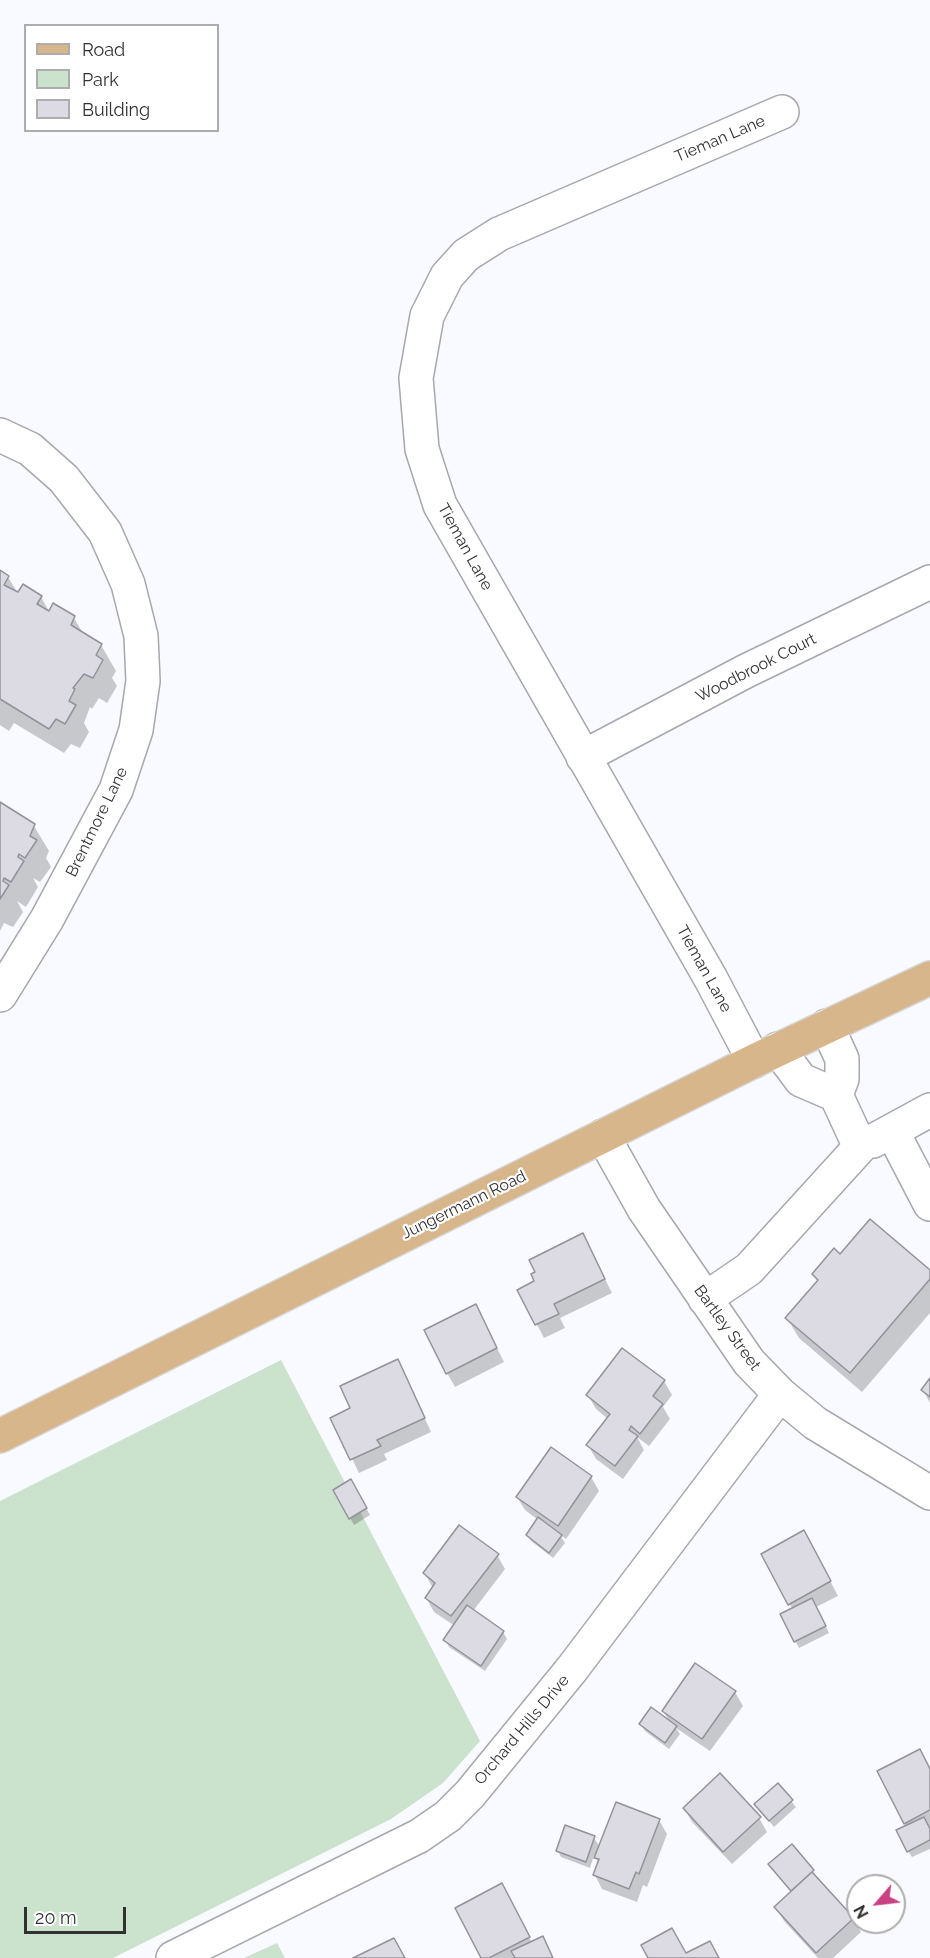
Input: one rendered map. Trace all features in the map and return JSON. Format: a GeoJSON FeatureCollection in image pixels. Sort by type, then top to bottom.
{"type":"FeatureCollection","features":[{"type":"Feature","properties":{"kind":"main road","name":"Jungermann Road"},"geometry":{"type":"LineString","coordinates":[[0,1436],[766,1055],[930,978]]}},
{"type":"Feature","properties":{"kind":"street","name":"Tieman Lane"},"geometry":{"type":"LineString","coordinates":[[782,112],[499,234],[466,255],[447,276],[428,316],[416,378],[422,449],[440,505],[711,979],[766,1055],[801,1080],[836,1095]]}},
{"type":"Feature","properties":{"kind":"street","name":"Brentmore Lane"},"geometry":{"type":"LineString","coordinates":[[0,435],[30,449],[64,479],[105,532],[128,584],[141,636],[143,681],[136,730],[116,790],[48,919],[0,995]]}},
{"type":"Feature","properties":{"kind":"street","name":"Woodbrook Court"},"geometry":{"type":"LineString","coordinates":[[583,757],[747,671],[930,582]]}},
{"type":"Feature","properties":{"kind":"street"},"geometry":{"type":"LineString","coordinates":[[827,1026],[842,1059],[842,1079],[836,1095],[860,1147]]}},
{"type":"Feature","properties":{"kind":"street"},"geometry":{"type":"LineString","coordinates":[[705,1299],[749,1269],[860,1147],[930,1110]]}},
{"type":"Feature","properties":{"kind":"street"},"geometry":{"type":"LineString","coordinates":[[892,1131],[930,1204]]}},
{"type":"Feature","properties":{"kind":"street","name":"Bartley Street"},"geometry":{"type":"LineString","coordinates":[[603,1136],[644,1209],[749,1362],[780,1394],[815,1424],[930,1493]]}},
{"type":"Feature","properties":{"kind":"street","name":"Orchard Hills Drive"},"geometry":{"type":"LineString","coordinates":[[173,1958],[419,1836],[448,1816],[470,1794],[572,1670],[780,1394]]}},
{"type":"Feature","properties":{"kind":"green space"},"geometry":{"type":"Polygon","coordinates":[[[281,1360],[480,1741],[443,1783],[391,1819],[113,1958],[0,1958],[0,1501],[281,1360]]]}},
{"type":"Feature","properties":{"kind":"green space"},"geometry":{"type":"Polygon","coordinates":[[[277,1943],[285,1958],[244,1958],[277,1943]]]}},
{"type":"Feature","properties":{"kind":"building"},"geometry":{"type":"Polygon","coordinates":[[[0,570],[9,576],[4,585],[18,592],[23,584],[42,596],[37,604],[49,611],[53,603],[75,616],[71,625],[102,644],[96,655],[103,660],[93,678],[84,674],[73,688],[75,689],[69,701],[76,705],[65,724],[56,719],[49,729],[0,699],[0,570]]]}},
{"type":"Feature","properties":{"kind":"building"},"geometry":{"type":"Polygon","coordinates":[[[0,802],[35,824],[30,836],[37,840],[25,858],[19,854],[18,857],[24,861],[11,882],[4,878],[3,881],[9,885],[0,899],[0,802]]]}},
{"type":"Feature","properties":{"kind":"building"},"geometry":{"type":"Polygon","coordinates":[[[870,1219],[930,1270],[930,1279],[850,1373],[785,1318],[818,1280],[812,1274],[834,1248],[840,1254],[870,1219]]]}},
{"type":"Feature","properties":{"kind":"building"},"geometry":{"type":"Polygon","coordinates":[[[583,1233],[605,1279],[554,1304],[559,1314],[535,1325],[517,1290],[534,1281],[531,1274],[535,1272],[529,1260],[583,1233]]]}},
{"type":"Feature","properties":{"kind":"building"},"geometry":{"type":"Polygon","coordinates":[[[476,1304],[497,1348],[446,1374],[424,1330],[476,1304]]]}},
{"type":"Feature","properties":{"kind":"building"},"geometry":{"type":"Polygon","coordinates":[[[622,1348],[665,1380],[653,1396],[663,1404],[640,1434],[631,1426],[629,1430],[638,1436],[615,1466],[586,1445],[610,1414],[586,1395],[622,1348]]]}},
{"type":"Feature","properties":{"kind":"building"},"geometry":{"type":"Polygon","coordinates":[[[398,1359],[425,1418],[377,1440],[381,1446],[350,1460],[330,1418],[350,1408],[340,1386],[398,1359]]]}},
{"type":"Feature","properties":{"kind":"building"},"geometry":{"type":"Polygon","coordinates":[[[930,1378],[930,1397],[921,1390],[930,1378]]]}},
{"type":"Feature","properties":{"kind":"building"},"geometry":{"type":"Polygon","coordinates":[[[551,1447],[592,1476],[558,1526],[516,1497],[551,1447]]]}},
{"type":"Feature","properties":{"kind":"building"},"geometry":{"type":"Polygon","coordinates":[[[351,1479],[367,1508],[349,1519],[333,1490],[351,1479]]]}},
{"type":"Feature","properties":{"kind":"building"},"geometry":{"type":"Polygon","coordinates":[[[538,1517],[562,1535],[549,1553],[526,1535],[538,1517]]]}},
{"type":"Feature","properties":{"kind":"building"},"geometry":{"type":"Polygon","coordinates":[[[459,1525],[499,1554],[451,1616],[425,1598],[435,1583],[423,1573],[459,1525]]]}},
{"type":"Feature","properties":{"kind":"building"},"geometry":{"type":"Polygon","coordinates":[[[804,1530],[831,1581],[788,1605],[761,1554],[804,1530]]]}},
{"type":"Feature","properties":{"kind":"building"},"geometry":{"type":"Polygon","coordinates":[[[812,1598],[826,1626],[794,1642],[780,1614],[812,1598]]]}},
{"type":"Feature","properties":{"kind":"building"},"geometry":{"type":"Polygon","coordinates":[[[467,1605],[504,1631],[481,1666],[443,1640],[467,1605]]]}},
{"type":"Feature","properties":{"kind":"building"},"geometry":{"type":"Polygon","coordinates":[[[695,1663],[736,1691],[702,1739],[662,1711],[695,1663]]]}},
{"type":"Feature","properties":{"kind":"building"},"geometry":{"type":"Polygon","coordinates":[[[651,1707],[677,1726],[665,1743],[639,1724],[651,1707]]]}},
{"type":"Feature","properties":{"kind":"building"},"geometry":{"type":"Polygon","coordinates":[[[920,1749],[930,1769],[930,1810],[904,1824],[877,1771],[920,1749]]]}},
{"type":"Feature","properties":{"kind":"building"},"geometry":{"type":"Polygon","coordinates":[[[720,1773],[761,1817],[723,1852],[683,1808],[720,1773]]]}},
{"type":"Feature","properties":{"kind":"building"},"geometry":{"type":"Polygon","coordinates":[[[778,1783],[793,1800],[769,1821],[754,1804],[778,1783]]]}},
{"type":"Feature","properties":{"kind":"building"},"geometry":{"type":"Polygon","coordinates":[[[616,1802],[660,1819],[639,1874],[636,1872],[629,1889],[593,1875],[599,1859],[594,1858],[616,1802]]]}},
{"type":"Feature","properties":{"kind":"building"},"geometry":{"type":"Polygon","coordinates":[[[924,1817],[930,1829],[930,1840],[907,1852],[896,1830],[924,1817]]]}},
{"type":"Feature","properties":{"kind":"building"},"geometry":{"type":"Polygon","coordinates":[[[565,1825],[595,1836],[586,1862],[556,1851],[565,1825]]]}},
{"type":"Feature","properties":{"kind":"building"},"geometry":{"type":"Polygon","coordinates":[[[792,1844],[814,1870],[791,1891],[768,1864],[792,1844]]]}},
{"type":"Feature","properties":{"kind":"building"},"geometry":{"type":"Polygon","coordinates":[[[812,1872],[846,1909],[846,1925],[816,1953],[774,1907],[812,1872]]]}},
{"type":"Feature","properties":{"kind":"building"},"geometry":{"type":"Polygon","coordinates":[[[502,1883],[530,1937],[489,1958],[481,1958],[455,1908],[502,1883]]]}},
{"type":"Feature","properties":{"kind":"building"},"geometry":{"type":"Polygon","coordinates":[[[672,1928],[686,1953],[710,1941],[719,1958],[648,1958],[641,1945],[672,1928]]]}},
{"type":"Feature","properties":{"kind":"building"},"geometry":{"type":"Polygon","coordinates":[[[543,1936],[553,1958],[515,1958],[511,1951],[543,1936]]]}},
{"type":"Feature","properties":{"kind":"building"},"geometry":{"type":"Polygon","coordinates":[[[394,1938],[405,1958],[353,1958],[394,1938]]]}}]}
